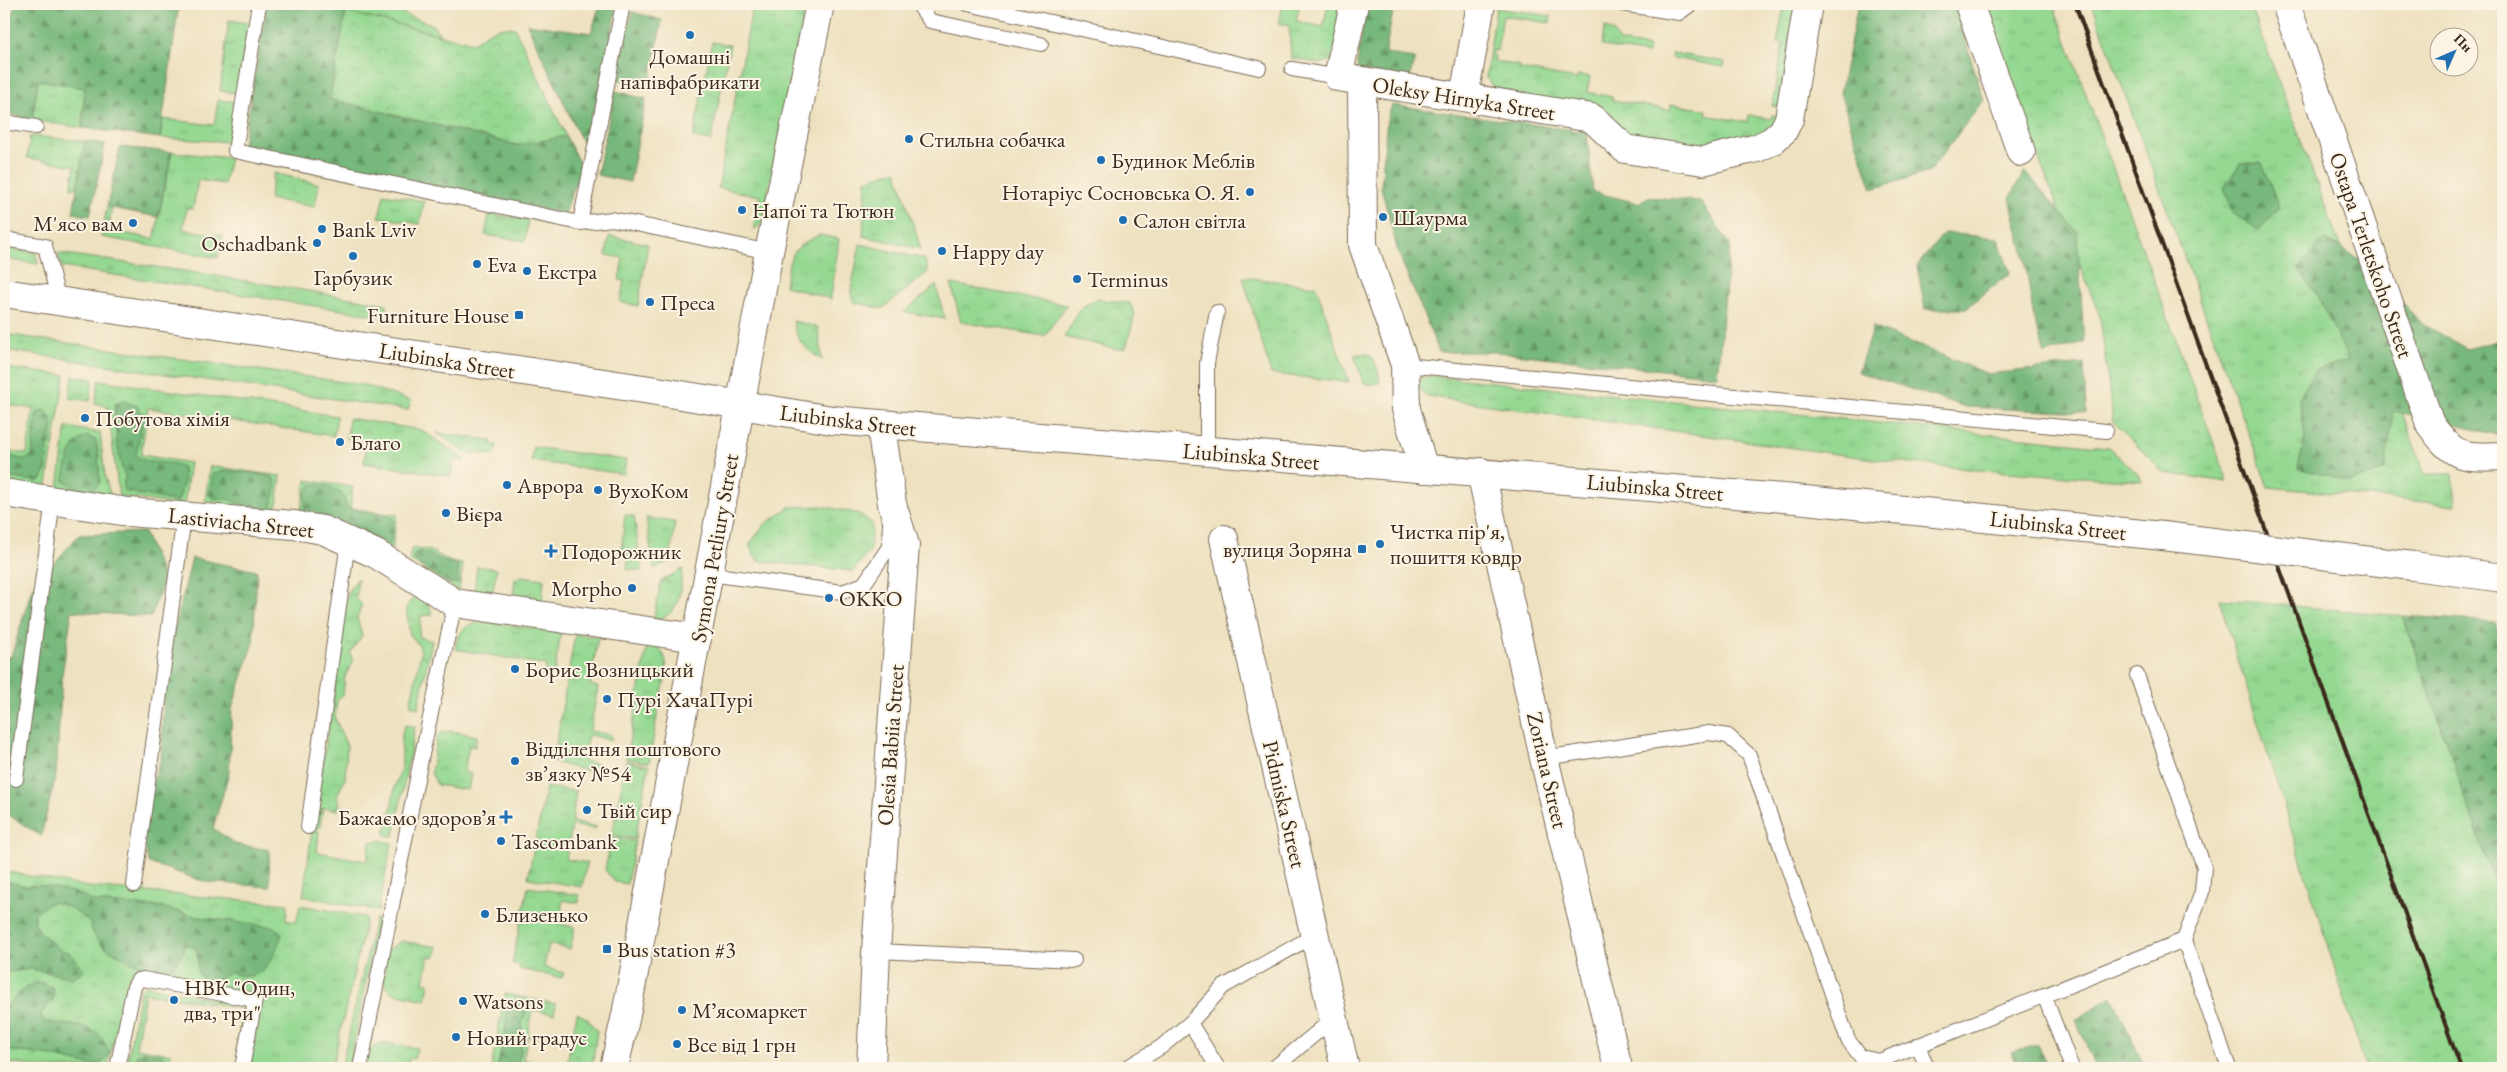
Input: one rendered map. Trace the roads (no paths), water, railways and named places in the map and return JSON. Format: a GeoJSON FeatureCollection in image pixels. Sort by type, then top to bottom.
{"type":"FeatureCollection","features":[{"type":"Feature","properties":{"kind":"street","name":"Symona Petliury Street"},"geometry":{"type":"LineString","coordinates":[[614,1068],[626,1015],[769,252],[820,4]]}},
{"type":"Feature","properties":{"kind":"street"},"geometry":{"type":"LineString","coordinates":[[1350,80],[1354,4]]}},
{"type":"Feature","properties":{"kind":"street"},"geometry":{"type":"LineString","coordinates":[[1464,96],[1481,4]]}},
{"type":"Feature","properties":{"kind":"street","name":"Oleksy Hirnyka Street"},"geometry":{"type":"LineString","coordinates":[[1424,469],[1406,409],[1405,365],[1362,245],[1350,80],[1464,96],[1592,118],[1624,149],[1703,160],[1757,148],[1778,136],[1783,130],[1789,118],[1808,4]]}},
{"type":"Feature","properties":{"kind":"street"},"geometry":{"type":"LineString","coordinates":[[1969,4],[2021,152]]}},
{"type":"Feature","properties":{"kind":"street","name":"Ostapa Terletskoho Street"},"geometry":{"type":"LineString","coordinates":[[2286,4],[2430,424],[2446,446],[2467,457],[2503,456]]}},
{"type":"Feature","properties":{"kind":"street","name":"Liubinska Street"},"geometry":{"type":"LineString","coordinates":[[4,293],[881,426],[1481,472],[1795,499],[2163,536],[2503,578]]}},
{"type":"Feature","properties":{"kind":"street","name":"Olesia Babiia Street"},"geometry":{"type":"LineString","coordinates":[[871,1068],[876,951],[905,544],[892,504],[881,426]]}},
{"type":"Feature","properties":{"kind":"street","name":"Zoriana Street"},"geometry":{"type":"LineString","coordinates":[[1481,472],[1544,758],[1618,1068]]}},
{"type":"Feature","properties":{"kind":"street","name":"Lastiviacha Street"},"geometry":{"type":"LineString","coordinates":[[4,493],[128,512],[324,530],[376,554],[455,603],[697,638]]}},
{"type":"Feature","properties":{"kind":"street","name":"Pidmiska Street"},"geometry":{"type":"LineString","coordinates":[[1224,539],[1345,1068]]}},
{"type":"Feature","properties":{"kind":"street","name":"Symona Petliury Street"},"geometry":{"type":"LineString","coordinates":[[626,1015],[630,1068]]}},
{"type":"Feature","properties":{"kind":"lane"},"geometry":{"type":"LineString","coordinates":[[259,4],[235,151],[580,223],[612,219],[769,252]]}},
{"type":"Feature","properties":{"kind":"lane"},"geometry":{"type":"LineString","coordinates":[[580,223],[624,4]]}},
{"type":"Feature","properties":{"kind":"lane"},"geometry":{"type":"LineString","coordinates":[[918,4],[930,21],[1041,44]]}},
{"type":"Feature","properties":{"kind":"lane"},"geometry":{"type":"LineString","coordinates":[[968,4],[1259,68]]}},
{"type":"Feature","properties":{"kind":"lane"},"geometry":{"type":"LineString","coordinates":[[1622,4],[1678,13],[1692,4]]}},
{"type":"Feature","properties":{"kind":"lane"},"geometry":{"type":"LineString","coordinates":[[1292,69],[1350,80]]}},
{"type":"Feature","properties":{"kind":"lane"},"geometry":{"type":"LineString","coordinates":[[4,122],[36,127]]}},
{"type":"Feature","properties":{"kind":"lane"},"geometry":{"type":"LineString","coordinates":[[4,239],[45,246],[59,302]]}},
{"type":"Feature","properties":{"kind":"lane"},"geometry":{"type":"LineString","coordinates":[[1207,452],[1207,363],[1217,312]]}},
{"type":"Feature","properties":{"kind":"lane"},"geometry":{"type":"LineString","coordinates":[[1405,365],[2106,431]]}},
{"type":"Feature","properties":{"kind":"lane"},"geometry":{"type":"LineString","coordinates":[[16,779],[52,500]]}},
{"type":"Feature","properties":{"kind":"lane"},"geometry":{"type":"LineString","coordinates":[[709,574],[842,592],[864,584],[889,547],[892,504]]}},
{"type":"Feature","properties":{"kind":"lane"},"geometry":{"type":"LineString","coordinates":[[134,886],[184,516]]}},
{"type":"Feature","properties":{"kind":"lane"},"geometry":{"type":"LineString","coordinates":[[308,827],[348,542]]}},
{"type":"Feature","properties":{"kind":"lane"},"geometry":{"type":"LineString","coordinates":[[360,1068],[421,759],[455,603]]}},
{"type":"Feature","properties":{"kind":"lane"},"geometry":{"type":"LineString","coordinates":[[2137,675],[2204,867],[2202,892],[2184,940],[2229,1068]]}},
{"type":"Feature","properties":{"kind":"lane"},"geometry":{"type":"LineString","coordinates":[[1544,758],[1709,732],[1728,736],[1749,755],[1848,1040],[1861,1057],[1879,1061],[2184,940]]}},
{"type":"Feature","properties":{"kind":"lane"},"geometry":{"type":"LineString","coordinates":[[1126,1068],[1161,1047],[1190,1023],[1223,987],[1315,935]]}},
{"type":"Feature","properties":{"kind":"lane"},"geometry":{"type":"LineString","coordinates":[[876,951],[1074,960]]}},
{"type":"Feature","properties":{"kind":"lane"},"geometry":{"type":"LineString","coordinates":[[117,1068],[134,987],[138,980],[143,979],[255,1000],[242,1068]]}},
{"type":"Feature","properties":{"kind":"lane"},"geometry":{"type":"LineString","coordinates":[[2044,995],[2072,1068]]}},
{"type":"Feature","properties":{"kind":"lane"},"geometry":{"type":"LineString","coordinates":[[1274,1068],[1334,1019]]}},
{"type":"Feature","properties":{"kind":"lane"},"geometry":{"type":"LineString","coordinates":[[1190,1023],[1218,1068]]}},
{"type":"Feature","properties":{"kind":"lane"},"geometry":{"type":"LineString","coordinates":[[1918,1045],[1927,1068]]}},
{"type":"Feature","properties":{"kind":"railway"},"geometry":{"type":"LineString","coordinates":[[2075,4],[2461,1068]]}},
{"type":"Feature","properties":{"kind":"place","name":"Домашні напівфабрикати"},"geometry":{"type":"Point","coordinates":[690,35]}},
{"type":"Feature","properties":{"kind":"place","name":"Стильна собачка"},"geometry":{"type":"Point","coordinates":[909,139]}},
{"type":"Feature","properties":{"kind":"place","name":"Будинок Меблів"},"geometry":{"type":"Point","coordinates":[1101,160]}},
{"type":"Feature","properties":{"kind":"place","name":"Нотаріус Сосновська О. Я."},"geometry":{"type":"Point","coordinates":[1250,192]}},
{"type":"Feature","properties":{"kind":"place","name":"Напої та Тютюн"},"geometry":{"type":"Point","coordinates":[742,210]}},
{"type":"Feature","properties":{"kind":"place","name":"Шаурма"},"geometry":{"type":"Point","coordinates":[1383,217]}},
{"type":"Feature","properties":{"kind":"place","name":"Салон світла"},"geometry":{"type":"Point","coordinates":[1123,220]}},
{"type":"Feature","properties":{"kind":"place","name":"М'ясо вам"},"geometry":{"type":"Point","coordinates":[133,223]}},
{"type":"Feature","properties":{"kind":"place","name":"Bank Lviv"},"geometry":{"type":"Point","coordinates":[322,229]}},
{"type":"Feature","properties":{"kind":"place","name":"Oschadbank"},"geometry":{"type":"Point","coordinates":[317,243]}},
{"type":"Feature","properties":{"kind":"place","name":"Happy day"},"geometry":{"type":"Point","coordinates":[942,251]}},
{"type":"Feature","properties":{"kind":"place","name":"Гарбузик"},"geometry":{"type":"Point","coordinates":[353,256]}},
{"type":"Feature","properties":{"kind":"place","name":"Eva"},"geometry":{"type":"Point","coordinates":[477,264]}},
{"type":"Feature","properties":{"kind":"place","name":"Екстра"},"geometry":{"type":"Point","coordinates":[527,271]}},
{"type":"Feature","properties":{"kind":"place","name":"Terminus"},"geometry":{"type":"Point","coordinates":[1077,279]}},
{"type":"Feature","properties":{"kind":"place","name":"Преса"},"geometry":{"type":"Point","coordinates":[650,302]}},
{"type":"Feature","properties":{"kind":"place","name":"Furniture House"},"geometry":{"type":"Point","coordinates":[519,315]}},
{"type":"Feature","properties":{"kind":"place","name":"Побутова хімія"},"geometry":{"type":"Point","coordinates":[85,418]}},
{"type":"Feature","properties":{"kind":"place","name":"Благо"},"geometry":{"type":"Point","coordinates":[340,442]}},
{"type":"Feature","properties":{"kind":"place","name":"Аврора"},"geometry":{"type":"Point","coordinates":[507,485]}},
{"type":"Feature","properties":{"kind":"place","name":"ВухоКом"},"geometry":{"type":"Point","coordinates":[598,490]}},
{"type":"Feature","properties":{"kind":"place","name":"Вієра"},"geometry":{"type":"Point","coordinates":[446,513]}},
{"type":"Feature","properties":{"kind":"place","name":"Чистка пір'я, пошиття ковдр"},"geometry":{"type":"Point","coordinates":[1380,544]}},
{"type":"Feature","properties":{"kind":"place","name":"вулиця Зоряна"},"geometry":{"type":"Point","coordinates":[1362,549]}},
{"type":"Feature","properties":{"kind":"place","name":"Подорожник"},"geometry":{"type":"Point","coordinates":[551,551]}},
{"type":"Feature","properties":{"kind":"place","name":"Morpho"},"geometry":{"type":"Point","coordinates":[632,588]}},
{"type":"Feature","properties":{"kind":"place","name":"OKKO"},"geometry":{"type":"Point","coordinates":[829,598]}},
{"type":"Feature","properties":{"kind":"place","name":"Борис Возницький"},"geometry":{"type":"Point","coordinates":[515,669]}},
{"type":"Feature","properties":{"kind":"place","name":"Пурі ХачаПурі"},"geometry":{"type":"Point","coordinates":[607,699]}},
{"type":"Feature","properties":{"kind":"place","name":"Відділення поштового зв’язку №54"},"geometry":{"type":"Point","coordinates":[515,761]}},
{"type":"Feature","properties":{"kind":"place","name":"Твій сир"},"geometry":{"type":"Point","coordinates":[587,810]}},
{"type":"Feature","properties":{"kind":"place","name":"Бажаємо здоровʼя"},"geometry":{"type":"Point","coordinates":[506,817]}},
{"type":"Feature","properties":{"kind":"place","name":"Tascombank"},"geometry":{"type":"Point","coordinates":[501,841]}},
{"type":"Feature","properties":{"kind":"place","name":"Близенько"},"geometry":{"type":"Point","coordinates":[485,914]}},
{"type":"Feature","properties":{"kind":"place","name":"Bus station #3"},"geometry":{"type":"Point","coordinates":[607,949]}},
{"type":"Feature","properties":{"kind":"place","name":"НВК \"Один, два, три\""},"geometry":{"type":"Point","coordinates":[174,1000]}},
{"type":"Feature","properties":{"kind":"place","name":"Watsons"},"geometry":{"type":"Point","coordinates":[463,1001]}},
{"type":"Feature","properties":{"kind":"place","name":"Мʼясомаркет"},"geometry":{"type":"Point","coordinates":[682,1010]}},
{"type":"Feature","properties":{"kind":"place","name":"Новий градус"},"geometry":{"type":"Point","coordinates":[456,1037]}},
{"type":"Feature","properties":{"kind":"place","name":"Все від 1 грн"},"geometry":{"type":"Point","coordinates":[677,1044]}}]}
